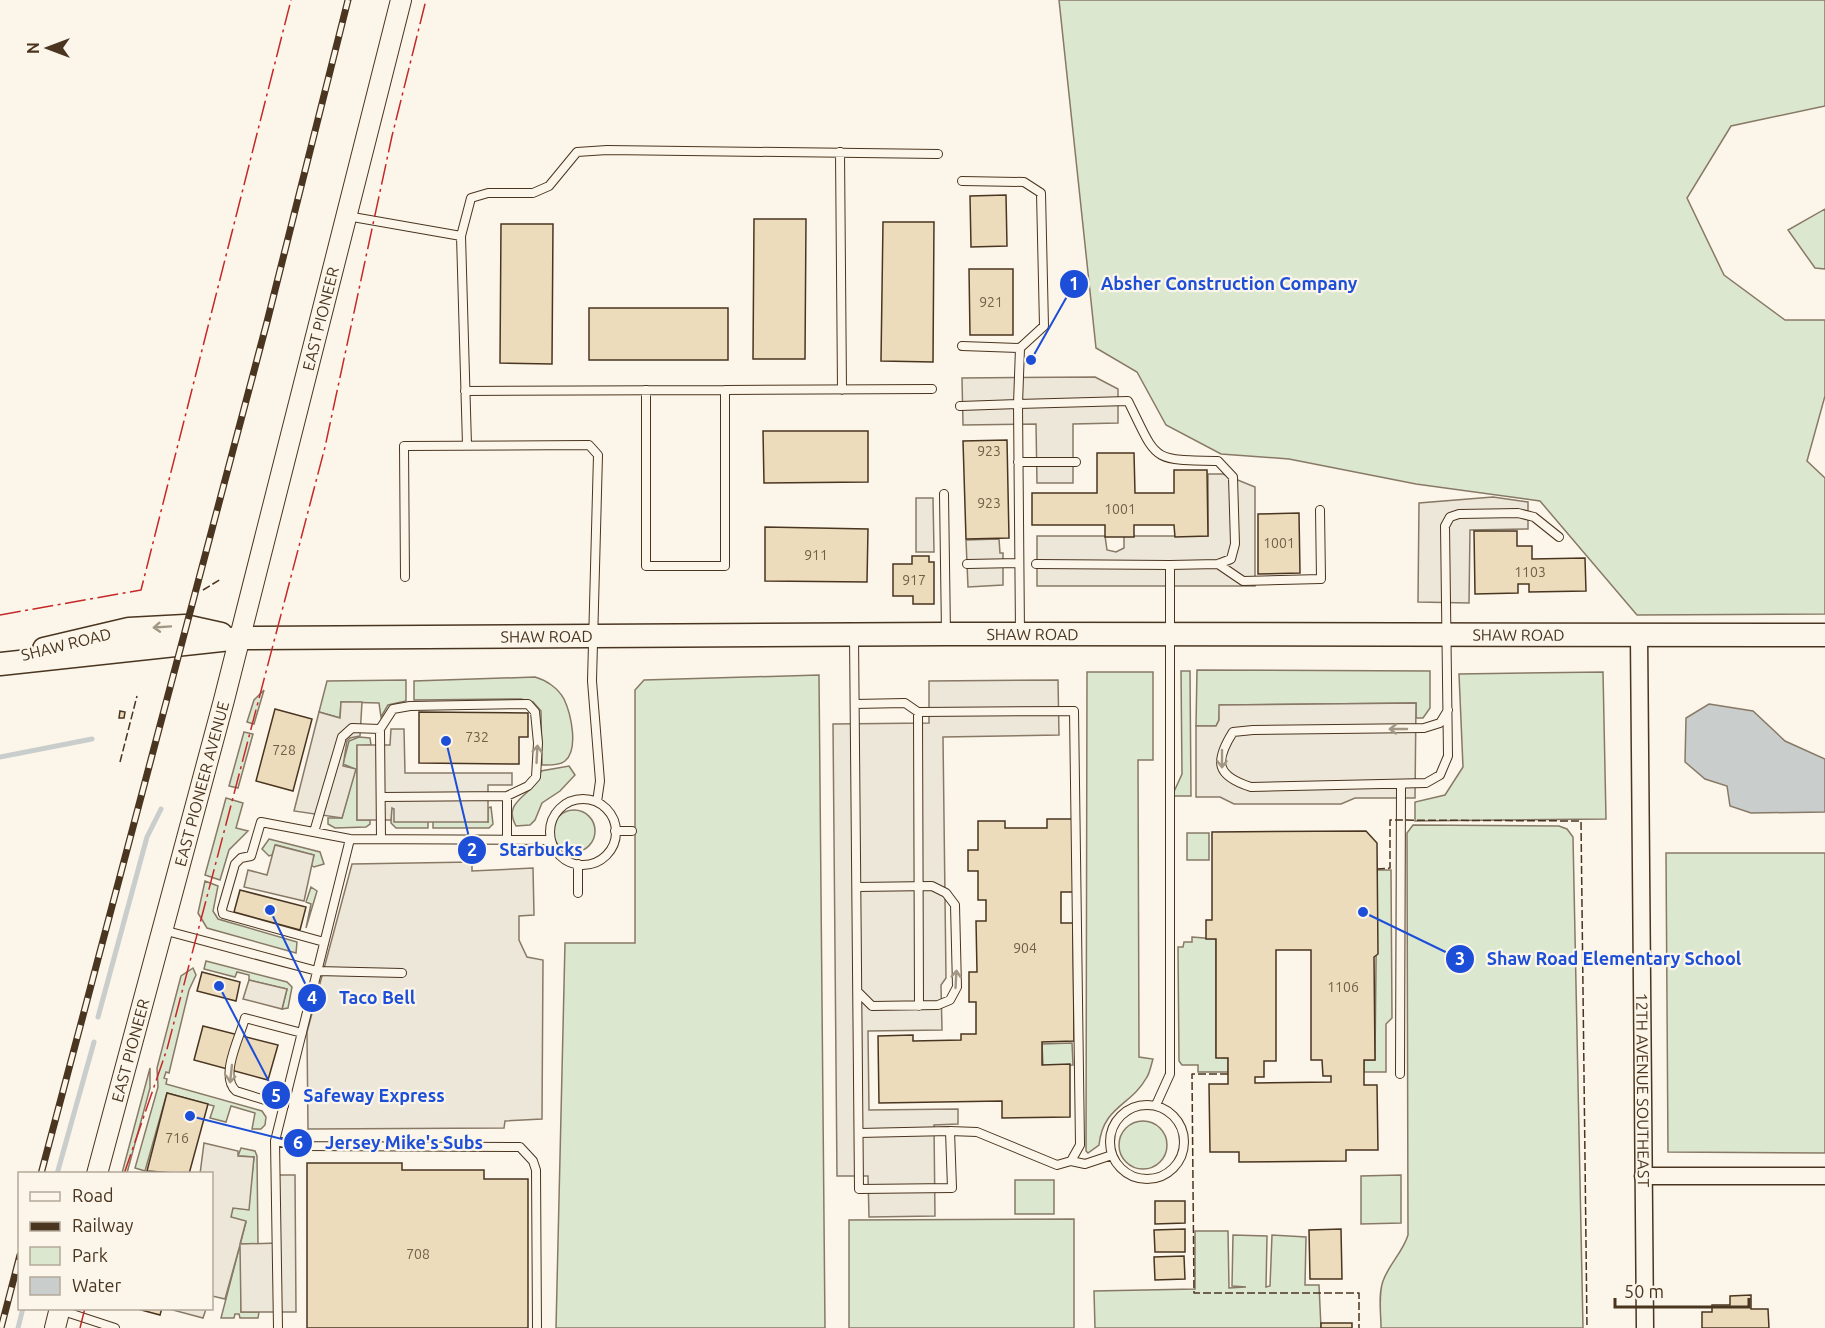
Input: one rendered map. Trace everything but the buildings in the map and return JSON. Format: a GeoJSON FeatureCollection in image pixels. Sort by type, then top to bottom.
{"type":"FeatureCollection","features":[{"type":"Feature","properties":{"kind":"main road","name":"SHAW ROAD"},"geometry":{"type":"LineString","coordinates":[[0,663],[76,639],[129,629],[185,626],[240,638],[854,634],[1825,635]]}},
{"type":"Feature","properties":{"kind":"street","name":"EAST PIONEER"},"geometry":{"type":"LineString","coordinates":[[240,638],[401,0]]}},
{"type":"Feature","properties":{"kind":"street","name":"12TH AVENUE SOUTHEAST"},"geometry":{"type":"LineString","coordinates":[[1639,636],[1645,1328]]}},
{"type":"Feature","properties":{"kind":"street","name":"EAST PIONEER AVENUE"},"geometry":{"type":"LineString","coordinates":[[163,930],[240,638]]}},
{"type":"Feature","properties":{"kind":"street","name":"EAST PIONEER"},"geometry":{"type":"LineString","coordinates":[[97,1172],[163,930]]}},
{"type":"Feature","properties":{"kind":"street"},"geometry":{"type":"LineString","coordinates":[[1643,1176],[1825,1176]]}},
{"type":"Feature","properties":{"kind":"lane"},"geometry":{"type":"LineString","coordinates":[[467,444],[461,236],[471,198],[488,193],[533,193],[549,186],[577,152],[607,150],[938,154]]}},
{"type":"Feature","properties":{"kind":"lane"},"geometry":{"type":"LineString","coordinates":[[840,152],[842,390]]}},
{"type":"Feature","properties":{"kind":"lane"},"geometry":{"type":"LineString","coordinates":[[962,181],[1024,182],[1041,193],[1044,326],[1020,348],[962,346]]}},
{"type":"Feature","properties":{"kind":"lane"},"geometry":{"type":"LineString","coordinates":[[347,216],[461,236]]}},
{"type":"Feature","properties":{"kind":"lane"},"geometry":{"type":"LineString","coordinates":[[1020,348],[1018,404],[1020,634]]}},
{"type":"Feature","properties":{"kind":"lane"},"geometry":{"type":"LineString","coordinates":[[465,391],[932,389]]}},
{"type":"Feature","properties":{"kind":"lane"},"geometry":{"type":"LineString","coordinates":[[646,390],[646,566],[725,566],[725,390]]}},
{"type":"Feature","properties":{"kind":"lane"},"geometry":{"type":"LineString","coordinates":[[960,406],[1128,400],[1156,454],[1169,460],[1218,461],[1233,477],[1235,544],[1231,559],[1218,564],[1036,564]]}},
{"type":"Feature","properties":{"kind":"lane"},"geometry":{"type":"LineString","coordinates":[[405,577],[405,446],[589,445],[598,455],[592,636],[592,681],[600,781],[597,802]]}},
{"type":"Feature","properties":{"kind":"lane"},"geometry":{"type":"LineString","coordinates":[[1018,462],[1076,462]]}},
{"type":"Feature","properties":{"kind":"lane"},"geometry":{"type":"LineString","coordinates":[[944,494],[946,634]]}},
{"type":"Feature","properties":{"kind":"lane"},"geometry":{"type":"LineString","coordinates":[[1218,564],[1243,581],[1321,579],[1320,510]]}},
{"type":"Feature","properties":{"kind":"lane"},"geometry":{"type":"LineString","coordinates":[[1448,710],[1440,723],[1424,728],[1233,732],[1222,750],[1222,769],[1230,781],[1251,787],[1426,783],[1440,775],[1448,756],[1448,710],[1445,526],[1450,517],[1459,514],[1518,513],[1534,517],[1558,537]]}},
{"type":"Feature","properties":{"kind":"lane"},"geometry":{"type":"LineString","coordinates":[[967,564],[1019,563]]}},
{"type":"Feature","properties":{"kind":"lane"},"geometry":{"type":"LineString","coordinates":[[1156,1106],[1170,1074],[1170,565]]}},
{"type":"Feature","properties":{"kind":"lane"},"geometry":{"type":"LineString","coordinates":[[854,634],[859,1189],[952,1188],[950,1131]]}},
{"type":"Feature","properties":{"kind":"lane"},"geometry":{"type":"LineString","coordinates":[[855,704],[905,703],[918,712],[1074,711],[1080,1145],[1071,1161]]}},
{"type":"Feature","properties":{"kind":"lane"},"geometry":{"type":"LineString","coordinates":[[381,797],[507,796],[528,786],[536,777],[538,743],[535,712],[528,704],[416,705],[393,709],[380,729],[381,839]]}},
{"type":"Feature","properties":{"kind":"lane"},"geometry":{"type":"LineString","coordinates":[[918,712],[919,1006]]}},
{"type":"Feature","properties":{"kind":"lane"},"geometry":{"type":"LineString","coordinates":[[314,832],[342,737],[352,728],[380,729]]}},
{"type":"Feature","properties":{"kind":"lane"},"geometry":{"type":"LineString","coordinates":[[1400,1074],[1401,784]]}},
{"type":"Feature","properties":{"kind":"lane"},"geometry":{"type":"LineString","coordinates":[[507,796],[507,839]]}},
{"type":"Feature","properties":{"kind":"lane"},"geometry":{"type":"LineString","coordinates":[[576,800],[597,802],[612,816],[615,831],[612,848],[595,862],[578,864],[563,858],[551,840],[552,819],[566,803],[576,800]]}},
{"type":"Feature","properties":{"kind":"lane"},"geometry":{"type":"LineString","coordinates":[[324,942],[227,917],[222,909],[235,864],[241,858],[251,856],[261,822],[350,839],[551,840]]}},
{"type":"Feature","properties":{"kind":"lane"},"geometry":{"type":"LineString","coordinates":[[615,831],[632,831]]}},
{"type":"Feature","properties":{"kind":"lane"},"geometry":{"type":"LineString","coordinates":[[278,1328],[275,1141],[350,839]]}},
{"type":"Feature","properties":{"kind":"lane"},"geometry":{"type":"LineString","coordinates":[[578,864],[579,893]]}},
{"type":"Feature","properties":{"kind":"lane"},"geometry":{"type":"LineString","coordinates":[[857,887],[932,886],[946,893],[955,905],[957,987],[950,1000],[938,1005],[919,1006],[872,1006],[858,992]]}},
{"type":"Feature","properties":{"kind":"lane"},"geometry":{"type":"LineString","coordinates":[[163,930],[317,972],[402,973]]}},
{"type":"Feature","properties":{"kind":"lane"},"geometry":{"type":"LineString","coordinates":[[284,1106],[236,1091],[231,1086],[229,1075],[245,1018],[302,1033]]}},
{"type":"Feature","properties":{"kind":"lane"},"geometry":{"type":"LineString","coordinates":[[1137,1106],[1156,1106],[1177,1120],[1183,1132],[1185,1145],[1175,1167],[1160,1177],[1143,1180],[1122,1170],[1112,1155],[1109,1138],[1113,1125],[1120,1115],[1137,1106]]}},
{"type":"Feature","properties":{"kind":"lane"},"geometry":{"type":"LineString","coordinates":[[859,1133],[977,1132],[1057,1165],[1071,1161],[1085,1164],[1112,1155]]}},
{"type":"Feature","properties":{"kind":"lane"},"geometry":{"type":"LineString","coordinates":[[275,1141],[302,1146],[520,1147],[533,1161],[536,1170],[537,1328]]}},
{"type":"Feature","properties":{"kind":"lane"},"geometry":{"type":"LineString","coordinates":[[59,1315],[115,1328]]}},
{"type":"Feature","properties":{"kind":"green space"},"geometry":{"type":"Polygon","coordinates":[[[1059,0],[1825,0],[1825,106],[1731,126],[1687,198],[1724,275],[1785,320],[1825,320],[1825,396],[1807,461],[1825,478],[1825,614],[1637,615],[1540,501],[1416,484],[1289,459],[1221,454],[1166,425],[1137,372],[1096,348],[1059,0]]]}},
{"type":"Feature","properties":{"kind":"green space"},"geometry":{"type":"Polygon","coordinates":[[[1825,209],[1825,269],[1815,268],[1788,230],[1825,209]]]}},
{"type":"Feature","properties":{"kind":"green space"},"geometry":{"type":"Polygon","coordinates":[[[1197,670],[1430,671],[1430,708],[1423,718],[1416,718],[1416,703],[1220,705],[1219,720],[1216,726],[1196,726],[1197,670]]]}},
{"type":"Feature","properties":{"kind":"green space"},"geometry":{"type":"Polygon","coordinates":[[[1181,671],[1190,671],[1191,796],[1172,796],[1182,774],[1181,671]]]}},
{"type":"Feature","properties":{"kind":"green space"},"geometry":{"type":"Polygon","coordinates":[[[1087,672],[1153,672],[1153,760],[1138,760],[1139,1057],[1153,1059],[1141,1087],[1112,1114],[1106,1122],[1099,1145],[1088,1153],[1086,1151],[1087,672]]]}},
{"type":"Feature","properties":{"kind":"green space"},"geometry":{"type":"Polygon","coordinates":[[[1603,672],[1606,819],[1415,821],[1415,802],[1445,795],[1463,767],[1459,674],[1603,672]]]}},
{"type":"Feature","properties":{"kind":"green space"},"geometry":{"type":"Polygon","coordinates":[[[819,675],[825,1328],[556,1328],[565,943],[635,943],[635,690],[644,680],[819,675]]]}},
{"type":"Feature","properties":{"kind":"green space"},"geometry":{"type":"Polygon","coordinates":[[[535,677],[547,682],[558,691],[569,713],[572,748],[569,756],[560,764],[542,765],[541,711],[533,702],[521,699],[414,700],[414,681],[535,677]]]}},
{"type":"Feature","properties":{"kind":"green space"},"geometry":{"type":"Polygon","coordinates":[[[406,680],[406,701],[388,705],[381,717],[379,703],[341,702],[340,718],[319,712],[327,681],[406,680]]]}},
{"type":"Feature","properties":{"kind":"green space"},"geometry":{"type":"Polygon","coordinates":[[[264,690],[254,724],[247,722],[254,700],[264,690]]]}},
{"type":"Feature","properties":{"kind":"green space"},"geometry":{"type":"Polygon","coordinates":[[[244,732],[253,734],[238,788],[229,786],[244,732]]]}},
{"type":"Feature","properties":{"kind":"green space"},"geometry":{"type":"Polygon","coordinates":[[[359,737],[370,738],[371,745],[357,746],[357,820],[370,820],[370,824],[366,827],[335,828],[328,824],[328,818],[342,818],[355,769],[343,764],[349,741],[359,737]]]}},
{"type":"Feature","properties":{"kind":"green space"},"geometry":{"type":"Polygon","coordinates":[[[569,766],[575,775],[560,791],[542,803],[535,820],[530,825],[516,826],[513,810],[538,780],[541,771],[569,766]]]}},
{"type":"Feature","properties":{"kind":"green space"},"geometry":{"type":"Polygon","coordinates":[[[226,798],[243,803],[236,828],[248,831],[229,850],[220,880],[205,875],[226,798]]]}},
{"type":"Feature","properties":{"kind":"green space"},"geometry":{"type":"Polygon","coordinates":[[[433,807],[488,822],[488,808],[491,807],[493,824],[489,828],[433,828],[433,807]]]}},
{"type":"Feature","properties":{"kind":"green space"},"geometry":{"type":"Polygon","coordinates":[[[391,808],[428,808],[428,828],[396,828],[391,823],[391,808]]]}},
{"type":"Feature","properties":{"kind":"green space"},"geometry":{"type":"Polygon","coordinates":[[[574,810],[589,816],[595,831],[589,846],[574,852],[559,846],[553,831],[559,816],[574,810]]]}},
{"type":"Feature","properties":{"kind":"green space"},"geometry":{"type":"Polygon","coordinates":[[[1413,825],[1559,826],[1567,829],[1573,837],[1583,1328],[1381,1328],[1381,1286],[1408,1235],[1407,833],[1413,825]]]}},
{"type":"Feature","properties":{"kind":"green space"},"geometry":{"type":"Polygon","coordinates":[[[1187,833],[1209,833],[1209,860],[1187,860],[1187,833]]]}},
{"type":"Feature","properties":{"kind":"green space"},"geometry":{"type":"Polygon","coordinates":[[[269,839],[320,852],[324,864],[314,867],[311,865],[314,855],[276,845],[272,855],[269,856],[262,849],[269,839]]]}},
{"type":"Feature","properties":{"kind":"green space"},"geometry":{"type":"Polygon","coordinates":[[[1666,853],[1825,853],[1825,1153],[1668,1152],[1666,853]]]}},
{"type":"Feature","properties":{"kind":"green space"},"geometry":{"type":"Polygon","coordinates":[[[1377,870],[1391,870],[1392,1018],[1386,1024],[1386,1072],[1364,1072],[1364,1060],[1375,1060],[1377,870]]]}},
{"type":"Feature","properties":{"kind":"green space"},"geometry":{"type":"Polygon","coordinates":[[[205,881],[218,886],[213,911],[218,919],[297,942],[296,953],[207,928],[198,913],[205,881]]]}},
{"type":"Feature","properties":{"kind":"green space"},"geometry":{"type":"Polygon","coordinates":[[[311,887],[317,891],[306,928],[311,904],[306,902],[311,887]]]}},
{"type":"Feature","properties":{"kind":"green space"},"geometry":{"type":"Polygon","coordinates":[[[1192,937],[1216,939],[1216,1057],[1228,1058],[1228,1072],[1198,1072],[1198,1065],[1182,1065],[1179,1061],[1178,947],[1183,947],[1184,942],[1192,942],[1192,937]]]}},
{"type":"Feature","properties":{"kind":"green space"},"geometry":{"type":"Polygon","coordinates":[[[206,961],[287,982],[292,987],[288,1008],[282,1009],[287,989],[249,980],[249,975],[237,972],[235,977],[204,969],[206,961]]]}},
{"type":"Feature","properties":{"kind":"green space"},"geometry":{"type":"Polygon","coordinates":[[[193,968],[196,975],[189,990],[169,1073],[166,1072],[164,1078],[167,1079],[166,1084],[262,1111],[266,1117],[265,1125],[261,1129],[252,1129],[255,1113],[231,1106],[226,1122],[210,1118],[214,1106],[167,1093],[145,1171],[135,1168],[158,1087],[157,1068],[181,976],[193,968]]]}},
{"type":"Feature","properties":{"kind":"green space"},"geometry":{"type":"Polygon","coordinates":[[[1072,1043],[1073,1065],[1043,1066],[1042,1044],[1072,1043]]]}},
{"type":"Feature","properties":{"kind":"green space"},"geometry":{"type":"Polygon","coordinates":[[[150,1068],[150,1088],[127,1172],[122,1172],[150,1068]]]}},
{"type":"Feature","properties":{"kind":"green space"},"geometry":{"type":"Polygon","coordinates":[[[1138,1121],[1148,1121],[1163,1131],[1167,1145],[1163,1159],[1157,1165],[1148,1169],[1138,1169],[1123,1159],[1119,1150],[1119,1140],[1129,1125],[1138,1121]]]}},
{"type":"Feature","properties":{"kind":"green space"},"geometry":{"type":"Polygon","coordinates":[[[241,1148],[255,1151],[257,1156],[258,1244],[241,1244],[241,1312],[259,1312],[258,1318],[240,1318],[239,1314],[235,1314],[234,1318],[221,1318],[246,1222],[230,1217],[233,1208],[248,1209],[254,1157],[238,1156],[241,1148]]]}},
{"type":"Feature","properties":{"kind":"green space"},"geometry":{"type":"Polygon","coordinates":[[[1401,1175],[1401,1223],[1361,1224],[1361,1176],[1401,1175]]]}},
{"type":"Feature","properties":{"kind":"green space"},"geometry":{"type":"Polygon","coordinates":[[[1015,1180],[1054,1180],[1054,1214],[1015,1214],[1015,1180]]]}},
{"type":"Feature","properties":{"kind":"green space"},"geometry":{"type":"Polygon","coordinates":[[[1074,1219],[1074,1328],[849,1328],[849,1220],[1074,1219]]]}},
{"type":"Feature","properties":{"kind":"green space"},"geometry":{"type":"Polygon","coordinates":[[[1195,1231],[1228,1231],[1229,1288],[1246,1287],[1232,1286],[1233,1235],[1267,1236],[1266,1287],[1270,1286],[1272,1235],[1306,1237],[1305,1285],[1319,1285],[1321,1328],[1095,1328],[1094,1291],[1195,1289],[1195,1231]]]}},
{"type":"Feature","properties":{"kind":"shaded area"},"geometry":{"type":"Polygon","coordinates":[[[1095,377],[1118,389],[1118,423],[1073,424],[1073,483],[1037,483],[1036,424],[963,425],[962,378],[1095,377]]]}},
{"type":"Feature","properties":{"kind":"shaded area"},"geometry":{"type":"Polygon","coordinates":[[[1208,474],[1223,474],[1255,487],[1255,586],[1037,586],[1037,536],[1105,536],[1107,550],[1116,552],[1124,548],[1124,536],[1208,536],[1208,474]]]}},
{"type":"Feature","properties":{"kind":"shaded area"},"geometry":{"type":"Polygon","coordinates":[[[1493,497],[1528,502],[1528,529],[1470,530],[1469,603],[1418,602],[1419,503],[1493,497]]]}},
{"type":"Feature","properties":{"kind":"shaded area"},"geometry":{"type":"Polygon","coordinates":[[[916,498],[933,498],[934,552],[916,552],[916,498]]]}},
{"type":"Feature","properties":{"kind":"shaded area"},"geometry":{"type":"Polygon","coordinates":[[[999,539],[1000,553],[1003,553],[1003,585],[968,587],[966,540],[999,539]]]}},
{"type":"Feature","properties":{"kind":"shaded area"},"geometry":{"type":"Polygon","coordinates":[[[1058,680],[1059,735],[943,737],[946,978],[941,985],[942,1030],[868,1031],[869,1110],[958,1109],[958,1124],[934,1125],[935,1216],[869,1217],[868,1176],[837,1176],[833,724],[929,723],[929,681],[1058,680]]]}},
{"type":"Feature","properties":{"kind":"shaded area"},"geometry":{"type":"Polygon","coordinates":[[[341,702],[362,702],[360,736],[347,741],[343,766],[356,769],[342,818],[294,811],[319,712],[340,718],[341,702]]]}},
{"type":"Feature","properties":{"kind":"shaded area"},"geometry":{"type":"Polygon","coordinates":[[[1416,703],[1415,798],[1355,798],[1341,804],[1234,804],[1220,797],[1196,797],[1196,726],[1216,726],[1219,720],[1219,705],[1416,703]]]}},
{"type":"Feature","properties":{"kind":"shaded area"},"geometry":{"type":"Polygon","coordinates":[[[391,729],[404,729],[405,773],[512,773],[512,785],[488,785],[488,822],[394,822],[394,809],[392,808],[391,820],[357,820],[357,745],[390,745],[391,729]]]}},
{"type":"Feature","properties":{"kind":"shaded area"},"geometry":{"type":"Polygon","coordinates":[[[275,845],[314,855],[304,901],[244,887],[248,870],[267,875],[275,845]]]}},
{"type":"Feature","properties":{"kind":"shaded area"},"geometry":{"type":"Polygon","coordinates":[[[472,862],[472,871],[533,868],[534,915],[519,916],[519,940],[527,957],[543,960],[542,1119],[505,1121],[504,1128],[308,1129],[307,1032],[352,864],[472,862]]]}},
{"type":"Feature","properties":{"kind":"shaded area"},"geometry":{"type":"Polygon","coordinates":[[[249,980],[287,989],[282,1009],[243,999],[249,980]]]}},
{"type":"Feature","properties":{"kind":"shaded area"},"geometry":{"type":"Polygon","coordinates":[[[204,1143],[238,1151],[238,1156],[254,1157],[249,1210],[233,1208],[231,1217],[246,1221],[240,1244],[279,1243],[278,1175],[295,1175],[296,1312],[241,1312],[240,1245],[225,1299],[213,1296],[213,1172],[200,1172],[204,1143]]]}},
{"type":"Feature","properties":{"kind":"shaded area"},"geometry":{"type":"Polygon","coordinates":[[[173,1310],[206,1310],[203,1318],[173,1310]]]}},
{"type":"Feature","properties":{"kind":"water"},"geometry":{"type":"Polygon","coordinates":[[[1709,704],[1753,711],[1785,741],[1825,759],[1825,812],[1751,813],[1730,806],[1727,786],[1705,779],[1685,762],[1686,718],[1709,704]]]}},
{"type":"Feature","properties":{"kind":"waterway"},"geometry":{"type":"LineString","coordinates":[[0,757],[92,739]]}},
{"type":"Feature","properties":{"kind":"waterway"},"geometry":{"type":"LineString","coordinates":[[98,1017],[147,837],[161,809]]}},
{"type":"Feature","properties":{"kind":"waterway"},"geometry":{"type":"LineString","coordinates":[[58,1172],[94,1042]]}},
{"type":"Feature","properties":{"kind":"waterway"},"geometry":{"type":"LineString","coordinates":[[18,1328],[22,1310]]}},
{"type":"Feature","properties":{"kind":"railway"},"geometry":{"type":"LineString","coordinates":[[42,1172],[267,322],[348,0]]}},
{"type":"Feature","properties":{"kind":"railway"},"geometry":{"type":"LineString","coordinates":[[1,1328],[18,1263]]}},
{"type":"Feature","properties":{"kind":"fence"},"geometry":{"type":"LineString","coordinates":[[203,590],[221,579]]}},
{"type":"Feature","properties":{"kind":"fence"},"geometry":{"type":"LineString","coordinates":[[120,762],[137,696]]}},
{"type":"Feature","properties":{"kind":"fence"},"geometry":{"type":"LineString","coordinates":[[1377,869],[1390,868],[1390,820],[1581,821],[1587,1328]]}},
{"type":"Feature","properties":{"kind":"fence"},"geometry":{"type":"LineString","coordinates":[[1228,1074],[1192,1074],[1194,1293],[1359,1293],[1359,1328]]}},
{"type":"Feature","properties":{"kind":"power"},"geometry":{"type":"LineString","coordinates":[[0,615],[141,590],[291,0]]}},
{"type":"Feature","properties":{"kind":"power"},"geometry":{"type":"LineString","coordinates":[[125,1172],[167,1049],[325,447],[392,136],[426,0]]}},
{"type":"Feature","properties":{"kind":"power"},"geometry":{"type":"LineString","coordinates":[[80,1328],[84,1310]]}},
{"type":"Feature","properties":{"kind":"place","name":"Absher Construction Company"},"geometry":{"type":"Point","coordinates":[1031,360]}},
{"type":"Feature","properties":{"kind":"place","name":"Starbucks"},"geometry":{"type":"Point","coordinates":[446,741]}},
{"type":"Feature","properties":{"kind":"place","name":"Taco Bell"},"geometry":{"type":"Point","coordinates":[270,910]}},
{"type":"Feature","properties":{"kind":"place","name":"Shaw Road Elementary School"},"geometry":{"type":"Point","coordinates":[1363,912]}},
{"type":"Feature","properties":{"kind":"place","name":"Safeway Express"},"geometry":{"type":"Point","coordinates":[219,986]}},
{"type":"Feature","properties":{"kind":"place","name":"Jersey Mike's Subs"},"geometry":{"type":"Point","coordinates":[190,1116]}}]}
